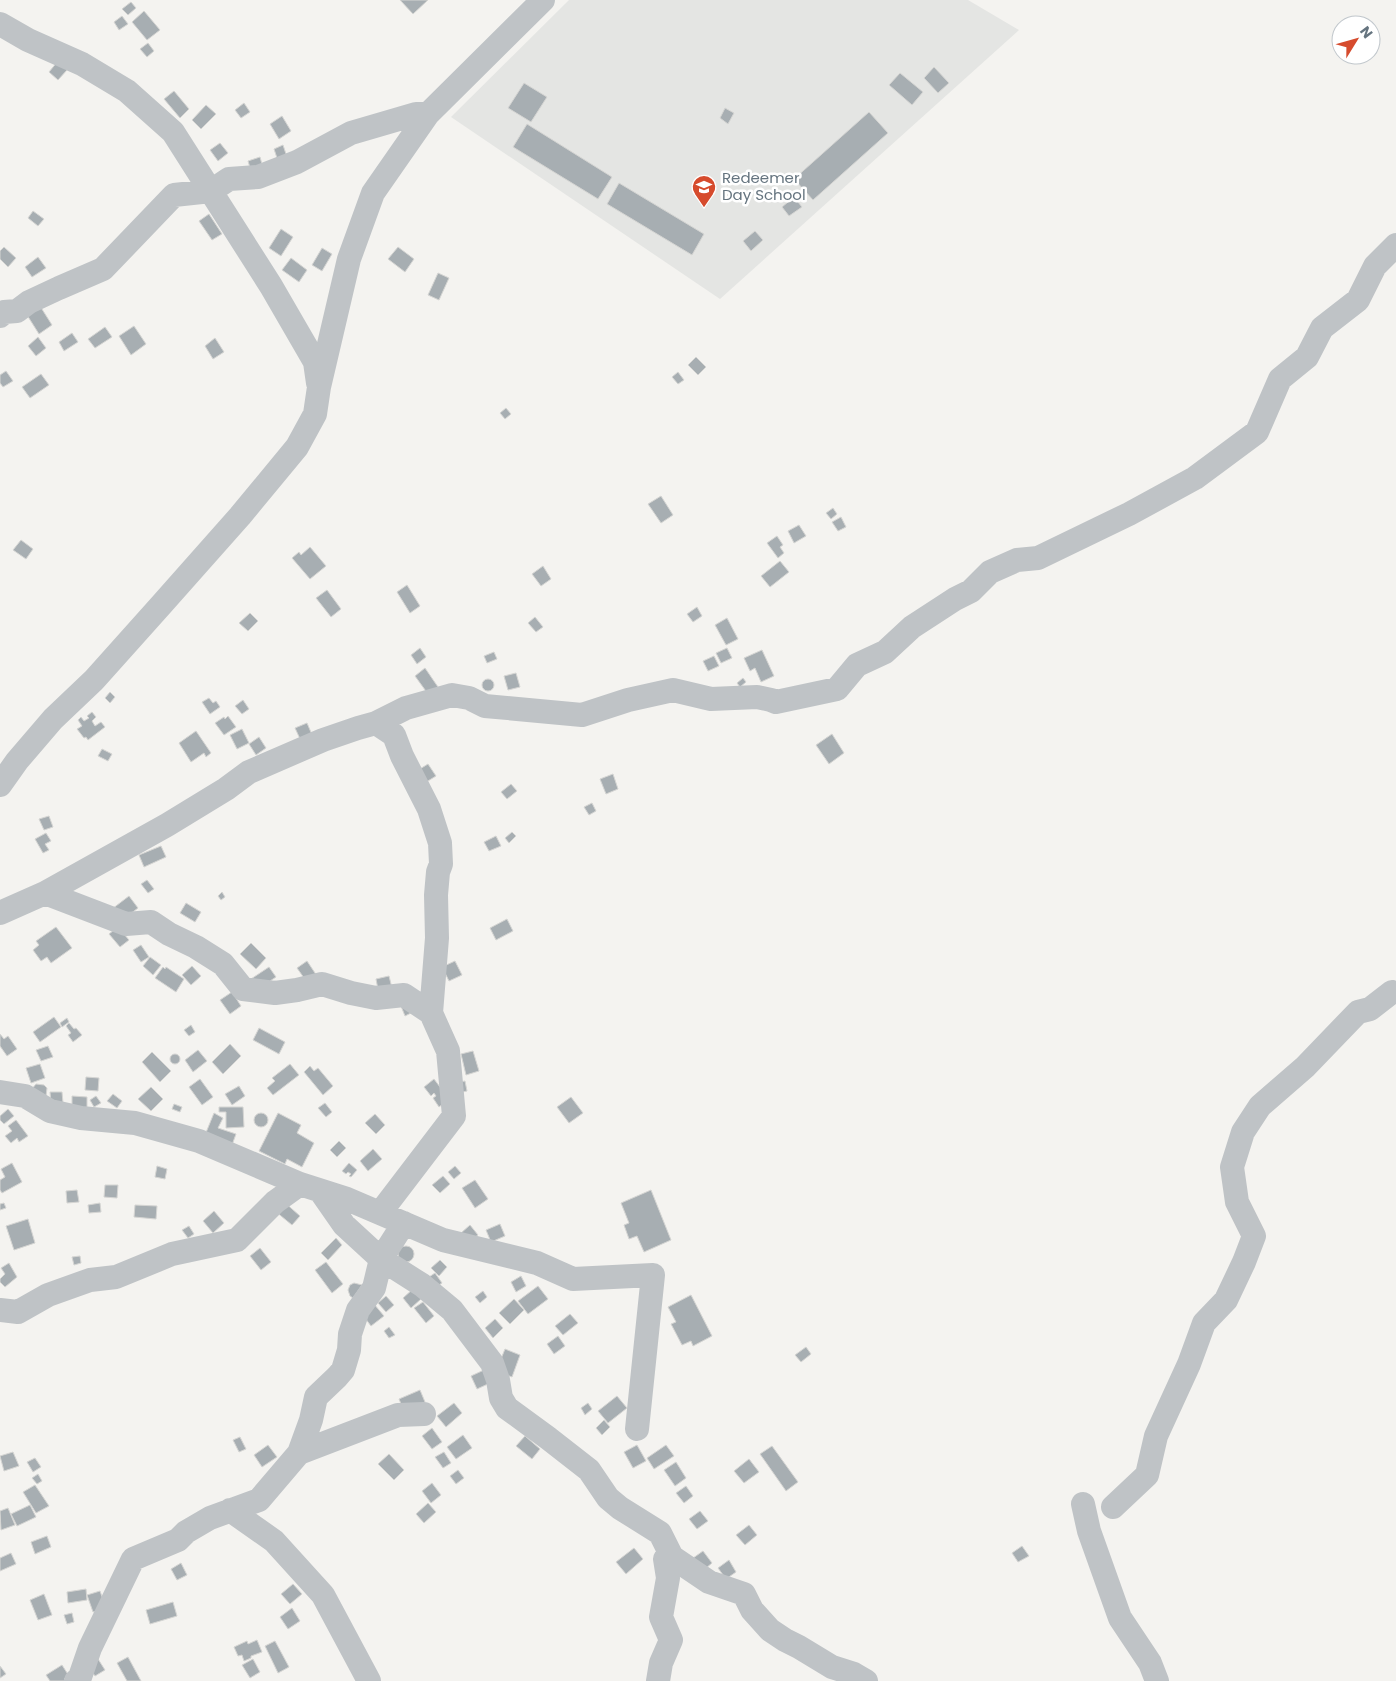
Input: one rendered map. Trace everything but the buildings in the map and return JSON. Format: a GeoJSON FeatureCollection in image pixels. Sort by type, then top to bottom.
{"type":"FeatureCollection","features":[{"type":"Feature","properties":{"kind":"street"},"geometry":{"type":"LineString","coordinates":[[0,785],[17,761],[53,719],[94,680],[240,516],[297,447],[315,414],[319,387],[349,259],[373,193],[428,114],[543,0]]}},
{"type":"Feature","properties":{"kind":"street"},"geometry":{"type":"LineString","coordinates":[[0,24],[28,40],[82,64],[127,91],[173,132],[271,286],[315,362],[319,387]]}},
{"type":"Feature","properties":{"kind":"street"},"geometry":{"type":"LineString","coordinates":[[0,316],[4,312],[17,311],[30,302],[103,269],[174,195],[211,191],[229,179],[258,177],[297,162],[351,133],[416,114],[428,114]]}},
{"type":"Feature","properties":{"kind":"street"},"geometry":{"type":"LineString","coordinates":[[0,914],[45,893],[167,825],[226,789],[249,772],[323,740],[376,723],[406,708],[452,695],[470,698],[485,706],[582,715],[628,700],[673,690],[711,699],[757,697],[776,702],[837,689],[857,665],[885,652],[912,627],[955,599],[971,591],[990,572],[1017,560],[1038,558],[1129,514],[1195,478],[1257,432],[1280,379],[1307,357],[1322,328],[1358,300],[1375,266],[1396,246]]}},
{"type":"Feature","properties":{"kind":"street"},"geometry":{"type":"LineString","coordinates":[[376,723],[394,735],[402,756],[429,809],[440,843],[441,864],[438,872],[436,895],[438,938],[431,1013],[448,1051],[454,1116],[380,1213]]}},
{"type":"Feature","properties":{"kind":"street"},"geometry":{"type":"LineString","coordinates":[[45,893],[126,924],[150,922],[223,964],[243,989],[275,993],[322,984],[376,998],[404,995],[431,1013]]}},
{"type":"Feature","properties":{"kind":"street"},"geometry":{"type":"LineString","coordinates":[[1113,1507],[1147,1476],[1156,1436],[1204,1323],[1226,1300],[1254,1236],[1237,1202],[1232,1167],[1243,1132],[1260,1106],[1305,1066],[1358,1012],[1370,1009],[1392,992]]}},
{"type":"Feature","properties":{"kind":"street"},"geometry":{"type":"LineString","coordinates":[[0,1092],[25,1096],[50,1111],[81,1118],[135,1123],[199,1141],[310,1188],[347,1199],[443,1240],[537,1263],[573,1279],[653,1276],[637,1429]]}},
{"type":"Feature","properties":{"kind":"street"},"geometry":{"type":"LineString","coordinates":[[310,1188],[344,1225],[381,1260],[422,1285],[452,1310],[492,1363],[498,1380],[501,1398],[507,1408],[589,1470],[608,1498],[614,1503],[660,1533],[672,1557],[709,1582],[744,1594],[752,1610],[761,1621],[785,1640],[832,1667],[854,1674],[866,1681]]}},
{"type":"Feature","properties":{"kind":"street"},"geometry":{"type":"LineString","coordinates":[[0,1310],[18,1312],[48,1295],[90,1280],[116,1277],[172,1254],[237,1240],[275,1202],[310,1188]]}},
{"type":"Feature","properties":{"kind":"street"},"geometry":{"type":"LineString","coordinates":[[76,1681],[80,1678],[90,1648],[133,1559],[178,1540],[186,1532],[210,1518],[259,1500],[299,1453],[311,1420],[316,1397],[343,1370],[350,1350],[350,1334],[358,1310],[374,1288],[381,1260],[404,1223]]}},
{"type":"Feature","properties":{"kind":"street"},"geometry":{"type":"LineString","coordinates":[[299,1453],[398,1415],[424,1414]]}},
{"type":"Feature","properties":{"kind":"street"},"geometry":{"type":"LineString","coordinates":[[1083,1504],[1088,1530],[1120,1618],[1150,1663],[1157,1681]]}},
{"type":"Feature","properties":{"kind":"street"},"geometry":{"type":"LineString","coordinates":[[230,1510],[274,1541],[323,1595],[369,1681]]}},
{"type":"Feature","properties":{"kind":"street"},"geometry":{"type":"LineString","coordinates":[[658,1681],[661,1663],[671,1640],[661,1617],[668,1578],[665,1559]]}},
{"type":"Feature","properties":{"kind":"shaded area","name":"Redeemer Day School"},"geometry":{"type":"Polygon","coordinates":[[[569,0],[968,0],[1019,30],[720,299],[451,117],[569,0]]]}},
{"type":"Feature","properties":{"kind":"place","name":"Redeemer Day School"},"geometry":{"type":"Point","coordinates":[704,208]}}]}
